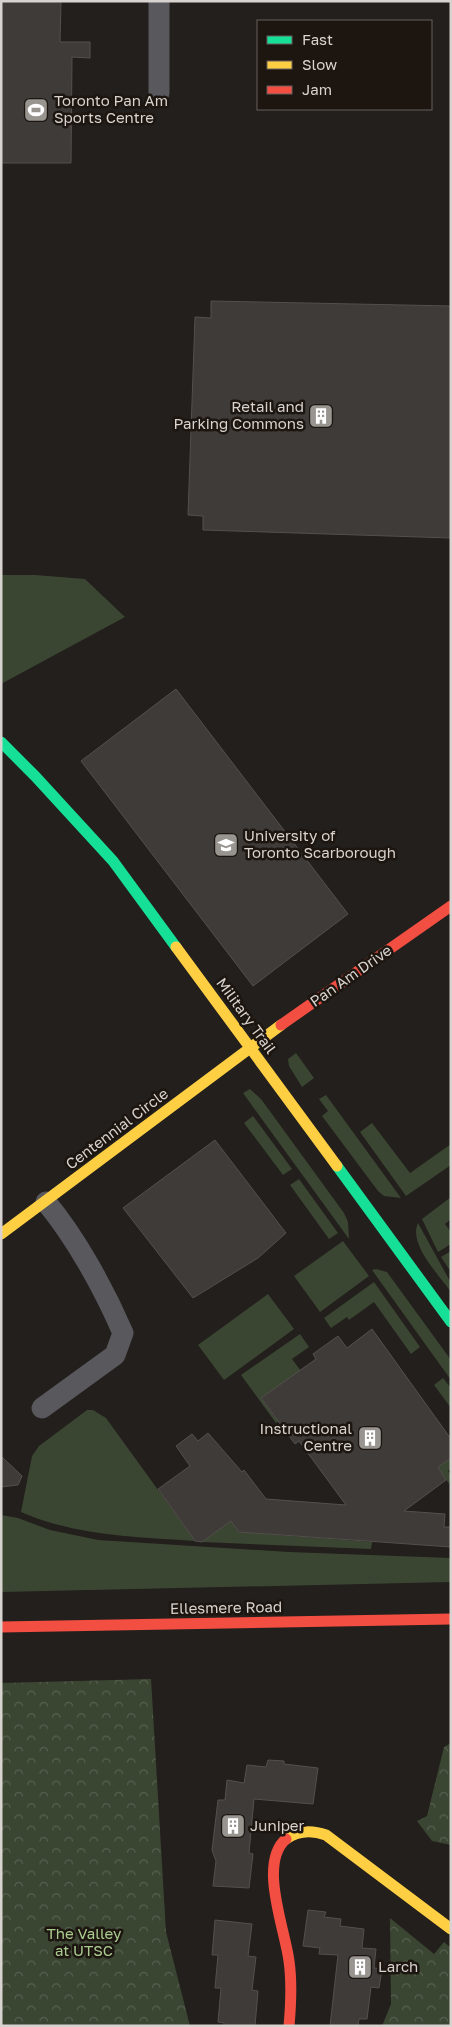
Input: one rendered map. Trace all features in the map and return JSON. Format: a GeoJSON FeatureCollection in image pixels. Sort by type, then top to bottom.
{"type":"FeatureCollection","features":[{"type":"Feature","properties":{"kind":"street"},"geometry":{"type":"LineString","coordinates":[[158,92],[159,1]]}},
{"type":"Feature","properties":{"kind":"street","name":"Military Trail"},"geometry":{"type":"LineString","coordinates":[[1,742],[113,861],[451,1322]]}},
{"type":"Feature","properties":{"kind":"street","name":"Pan Am Drive"},"geometry":{"type":"LineString","coordinates":[[250,1047],[451,906]]}},
{"type":"Feature","properties":{"kind":"street","name":"Centennial Circle"},"geometry":{"type":"LineString","coordinates":[[1,1234],[250,1047]]}},
{"type":"Feature","properties":{"kind":"street"},"geometry":{"type":"LineString","coordinates":[[42,1408],[115,1355],[123,1333],[111,1306],[62,1221],[46,1202]]}},
{"type":"Feature","properties":{"kind":"street","name":"Ellesmere Road"},"geometry":{"type":"LineString","coordinates":[[1,1627],[451,1619]]}},
{"type":"Feature","properties":{"kind":"street"},"geometry":{"type":"LineString","coordinates":[[289,2026],[291,1986],[289,1960],[277,1906],[273,1870],[277,1850],[281,1843],[290,1836],[298,1832],[307,1831],[324,1834],[451,1929]]}},
{"type":"Feature","properties":{"kind":"green space"},"geometry":{"type":"Polygon","coordinates":[[[1,575],[35,575],[85,579],[125,617],[1,684],[1,575]]]}},
{"type":"Feature","properties":{"kind":"green space"},"geometry":{"type":"Polygon","coordinates":[[[296,1053],[314,1078],[302,1087],[289,1066],[288,1059],[296,1053]]]}},
{"type":"Feature","properties":{"kind":"green space"},"geometry":{"type":"Polygon","coordinates":[[[250,1089],[261,1099],[344,1213],[348,1222],[349,1239],[243,1093],[250,1089]]]}},
{"type":"Feature","properties":{"kind":"green space"},"geometry":{"type":"Polygon","coordinates":[[[326,1095],[401,1198],[384,1196],[378,1191],[322,1116],[328,1111],[319,1099],[326,1095]]]}},
{"type":"Feature","properties":{"kind":"green space"},"geometry":{"type":"Polygon","coordinates":[[[253,1116],[292,1169],[283,1175],[244,1123],[253,1116]]]}},
{"type":"Feature","properties":{"kind":"green space"},"geometry":{"type":"Polygon","coordinates":[[[372,1123],[410,1173],[451,1144],[451,1165],[406,1196],[360,1132],[372,1123]]]}},
{"type":"Feature","properties":{"kind":"green space"},"geometry":{"type":"Polygon","coordinates":[[[299,1179],[338,1233],[329,1239],[290,1185],[299,1179]]]}},
{"type":"Feature","properties":{"kind":"green space"},"geometry":{"type":"Polygon","coordinates":[[[451,1197],[451,1219],[445,1224],[451,1232],[451,1244],[438,1252],[422,1219],[451,1197]]]}},
{"type":"Feature","properties":{"kind":"green space"},"geometry":{"type":"Polygon","coordinates":[[[418,1223],[451,1283],[451,1292],[421,1250],[416,1231],[418,1223]]]}},
{"type":"Feature","properties":{"kind":"green space"},"geometry":{"type":"Polygon","coordinates":[[[343,1241],[369,1276],[320,1312],[294,1276],[343,1241]]]}},
{"type":"Feature","properties":{"kind":"green space"},"geometry":{"type":"Polygon","coordinates":[[[451,1251],[451,1272],[441,1257],[451,1251]]]}},
{"type":"Feature","properties":{"kind":"green space"},"geometry":{"type":"Polygon","coordinates":[[[376,1269],[387,1272],[451,1360],[451,1380],[372,1270],[376,1269]]]}},
{"type":"Feature","properties":{"kind":"green space"},"geometry":{"type":"Polygon","coordinates":[[[374,1282],[420,1347],[411,1354],[374,1302],[349,1320],[347,1317],[331,1328],[324,1318],[374,1282]]]}},
{"type":"Feature","properties":{"kind":"green space"},"geometry":{"type":"Polygon","coordinates":[[[268,1294],[294,1329],[224,1380],[198,1345],[268,1294]]]}},
{"type":"Feature","properties":{"kind":"green space"},"geometry":{"type":"Polygon","coordinates":[[[300,1334],[309,1347],[292,1359],[310,1383],[297,1373],[261,1398],[274,1416],[282,1419],[276,1423],[241,1375],[300,1334]]]}},
{"type":"Feature","properties":{"kind":"green space"},"geometry":{"type":"Polygon","coordinates":[[[443,1378],[451,1388],[451,1408],[434,1385],[443,1378]]]}},
{"type":"Feature","properties":{"kind":"green space"},"geometry":{"type":"Polygon","coordinates":[[[87,1410],[93,1410],[106,1418],[195,1541],[85,1531],[42,1520],[21,1512],[32,1456],[39,1446],[87,1410]]]}},
{"type":"Feature","properties":{"kind":"green space"},"geometry":{"type":"Polygon","coordinates":[[[451,1458],[451,1468],[448,1471],[451,1475],[449,1484],[438,1467],[451,1458]]]}},
{"type":"Feature","properties":{"kind":"green space"},"geometry":{"type":"Polygon","coordinates":[[[1,1515],[18,1518],[50,1530],[98,1540],[289,1552],[451,1558],[451,1582],[1,1592],[1,1515]]]}},
{"type":"Feature","properties":{"kind":"green space"},"geometry":{"type":"Polygon","coordinates":[[[231,1521],[239,1532],[372,1542],[371,1549],[202,1542],[231,1521]]]}},
{"type":"Feature","properties":{"kind":"green space","name":"The Valley at UTSC"},"geometry":{"type":"Polygon","coordinates":[[[151,1679],[166,1932],[190,2026],[1,2026],[1,1683],[151,1679]]]}},
{"type":"Feature","properties":{"kind":"green space"},"geometry":{"type":"Polygon","coordinates":[[[451,1743],[451,1845],[432,1841],[417,1821],[427,1816],[444,1747],[451,1743]]]}},
{"type":"Feature","properties":{"kind":"green space"},"geometry":{"type":"Polygon","coordinates":[[[390,1918],[434,1954],[444,1942],[451,1948],[451,2026],[382,2026],[391,2004],[390,1918]]]}},
{"type":"Feature","properties":{"kind":"building","name":"Toronto Pan Am Sports Centre"},"geometry":{"type":"Polygon","coordinates":[[[1,1],[61,1],[60,42],[90,42],[90,58],[72,57],[71,163],[1,163],[1,1]]]}},
{"type":"Feature","properties":{"kind":"building","name":"Retail and Parking Commons"},"geometry":{"type":"Polygon","coordinates":[[[211,301],[451,306],[451,538],[203,530],[203,516],[188,515],[195,317],[211,318],[211,301]]]}},
{"type":"Feature","properties":{"kind":"building"},"geometry":{"type":"Polygon","coordinates":[[[176,689],[348,914],[253,986],[81,761],[176,689]]]}},
{"type":"Feature","properties":{"kind":"building"},"geometry":{"type":"Polygon","coordinates":[[[215,1140],[286,1233],[258,1258],[193,1298],[123,1208],[215,1140]]]}},
{"type":"Feature","properties":{"kind":"building","name":"Instructional Centre"},"geometry":{"type":"Polygon","coordinates":[[[372,1329],[451,1439],[451,1458],[438,1467],[446,1480],[404,1511],[445,1514],[444,1527],[451,1527],[451,1547],[239,1532],[231,1521],[202,1542],[195,1541],[158,1489],[190,1466],[176,1446],[192,1434],[198,1441],[208,1433],[242,1472],[244,1470],[266,1499],[346,1505],[299,1441],[295,1444],[261,1398],[316,1359],[313,1354],[338,1336],[347,1348],[372,1329]]]}},
{"type":"Feature","properties":{"kind":"building"},"geometry":{"type":"Polygon","coordinates":[[[1,1456],[22,1476],[18,1485],[1,1487],[1,1456]]]}},
{"type":"Feature","properties":{"kind":"building","name":"Juniper"},"geometry":{"type":"Polygon","coordinates":[[[268,1760],[284,1761],[284,1764],[318,1768],[313,1804],[254,1799],[249,1853],[253,1854],[249,1888],[213,1886],[216,1861],[212,1850],[218,1800],[225,1800],[227,1780],[244,1783],[247,1765],[266,1767],[268,1760]]]}},
{"type":"Feature","properties":{"kind":"building","name":"Larch"},"geometry":{"type":"Polygon","coordinates":[[[308,1910],[326,1912],[324,1917],[341,1919],[340,1926],[364,1929],[362,1948],[376,1949],[374,1968],[382,1969],[379,1988],[371,1987],[367,2019],[359,2019],[358,2026],[330,2026],[338,1955],[319,1954],[320,1948],[303,1946],[308,1910]]]}},
{"type":"Feature","properties":{"kind":"building"},"geometry":{"type":"Polygon","coordinates":[[[215,1920],[252,1924],[248,1956],[256,1957],[252,1990],[258,1991],[255,2026],[224,2026],[224,2023],[218,2022],[221,1988],[215,1988],[218,1955],[212,1955],[215,1920]]]}},
{"type":"Feature","properties":{"kind":"traffic: fast"},"geometry":{"type":"LineString","coordinates":[[1,742],[113,861],[176,947]]}},
{"type":"Feature","properties":{"kind":"traffic: fast"},"geometry":{"type":"LineString","coordinates":[[337,1166],[451,1322]]}},
{"type":"Feature","properties":{"kind":"traffic: slow"},"geometry":{"type":"LineString","coordinates":[[176,947],[337,1166]]}},
{"type":"Feature","properties":{"kind":"traffic: slow"},"geometry":{"type":"LineString","coordinates":[[1,1234],[281,1025]]}},
{"type":"Feature","properties":{"kind":"traffic: slow"},"geometry":{"type":"LineString","coordinates":[[286,1839],[306,1832],[326,1835],[451,1929]]}},
{"type":"Feature","properties":{"kind":"traffic: jam"},"geometry":{"type":"LineString","coordinates":[[281,1025],[451,906]]}},
{"type":"Feature","properties":{"kind":"traffic: jam"},"geometry":{"type":"LineString","coordinates":[[1,1627],[451,1619]]}},
{"type":"Feature","properties":{"kind":"traffic: jam"},"geometry":{"type":"LineString","coordinates":[[286,1839],[278,1850],[274,1864],[274,1880],[290,1969],[289,2026]]}},
{"type":"Feature","properties":{"kind":"place","name":"Toronto Pan Am Sports Centre"},"geometry":{"type":"Point","coordinates":[36,110]}},
{"type":"Feature","properties":{"kind":"place","name":"Retail and Parking Commons"},"geometry":{"type":"Point","coordinates":[321,416]}},
{"type":"Feature","properties":{"kind":"place","name":"University of Toronto Scarborough"},"geometry":{"type":"Point","coordinates":[226,845]}},
{"type":"Feature","properties":{"kind":"place","name":"Instructional Centre"},"geometry":{"type":"Point","coordinates":[370,1438]}},
{"type":"Feature","properties":{"kind":"place","name":"Juniper"},"geometry":{"type":"Point","coordinates":[233,1826]}},
{"type":"Feature","properties":{"kind":"place","name":"Larch"},"geometry":{"type":"Point","coordinates":[360,1967]}}]}
